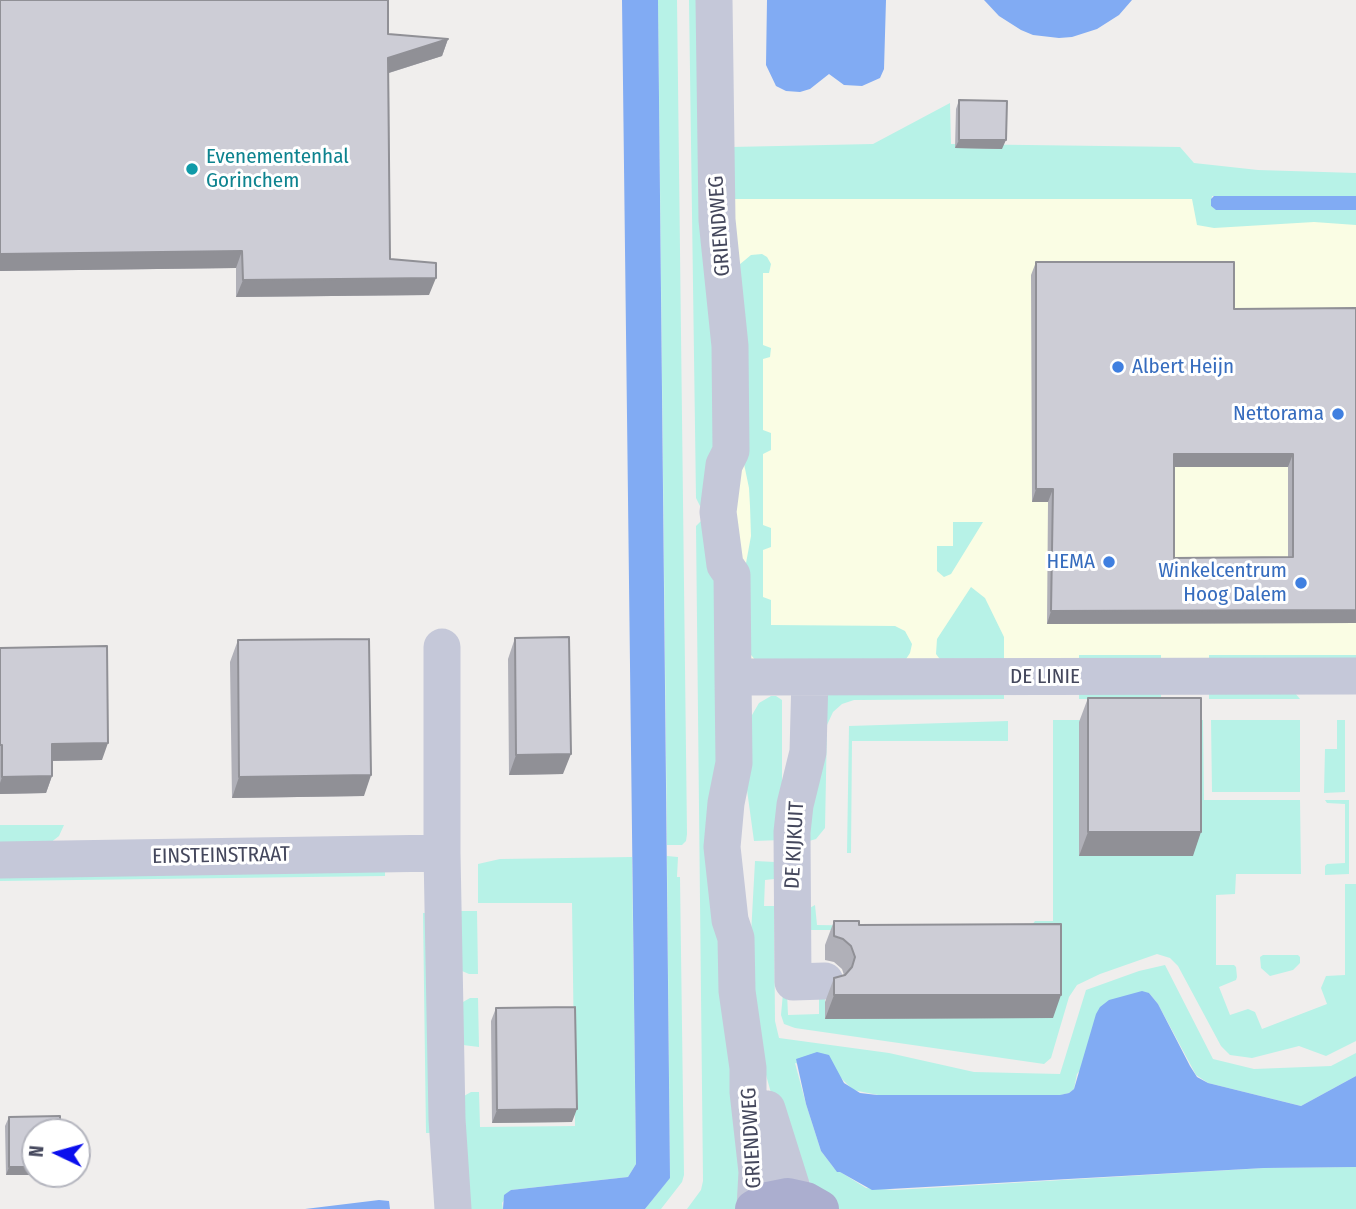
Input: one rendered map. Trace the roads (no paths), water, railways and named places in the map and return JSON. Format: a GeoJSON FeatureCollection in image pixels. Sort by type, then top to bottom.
{"type":"FeatureCollection","features":[{"type":"Feature","properties":{"kind":"main road"},"geometry":{"type":"LineString","coordinates":[[754,1208],[774,1199],[808,1204]]}},
{"type":"Feature","properties":{"kind":"street","name":"GRIENDWEG"},"geometry":{"type":"LineString","coordinates":[[714,0],[716,220],[730,346],[731,451],[724,465],[718,512],[724,565],[732,575],[734,763],[726,803],[722,847],[730,920],[736,938],[737,991],[748,1068],[757,1172],[754,1208]]}},
{"type":"Feature","properties":{"kind":"street"},"geometry":{"type":"LineString","coordinates":[[442,648],[442,853],[447,1119],[453,1209]]}},
{"type":"Feature","properties":{"kind":"street","name":"DE LINIE"},"geometry":{"type":"LineString","coordinates":[[733,677],[1356,676]]}},
{"type":"Feature","properties":{"kind":"street","name":"DE KIJKUIT"},"geometry":{"type":"LineString","coordinates":[[810,677],[808,752],[794,805],[792,832],[793,982],[825,981]]}},
{"type":"Feature","properties":{"kind":"street","name":"EINSTEINSTRAAT"},"geometry":{"type":"LineString","coordinates":[[0,860],[442,853]]}},
{"type":"Feature","properties":{"kind":"street","name":"GRIENDWEG"},"geometry":{"type":"LineString","coordinates":[[748,1068],[761,1089],[808,1204]]}},
{"type":"Feature","properties":{"kind":"water"},"geometry":{"type":"Polygon","coordinates":[[[622,0],[658,0],[670,1178],[645,1209],[503,1209],[504,1195],[511,1190],[628,1177],[636,1164],[622,0]]]}},
{"type":"Feature","properties":{"kind":"water"},"geometry":{"type":"Polygon","coordinates":[[[767,0],[886,0],[884,69],[880,78],[862,86],[844,85],[829,74],[810,89],[800,92],[786,91],[776,86],[766,65],[767,0]]]}},
{"type":"Feature","properties":{"kind":"water"},"geometry":{"type":"Polygon","coordinates":[[[984,0],[1132,0],[1119,15],[1097,29],[1059,38],[1033,35],[1021,30],[999,16],[984,0]]]}},
{"type":"Feature","properties":{"kind":"water"},"geometry":{"type":"Polygon","coordinates":[[[1214,196],[1356,196],[1356,210],[1216,210],[1211,206],[1214,196]]]}},
{"type":"Feature","properties":{"kind":"water"},"geometry":{"type":"Polygon","coordinates":[[[1142,991],[1149,993],[1158,1004],[1197,1077],[1208,1083],[1301,1106],[1356,1076],[1356,1167],[1264,1168],[872,1190],[837,1172],[821,1151],[806,1104],[796,1059],[817,1052],[829,1055],[844,1083],[860,1093],[1060,1095],[1074,1089],[1100,1007],[1109,1000],[1142,991]]]}},
{"type":"Feature","properties":{"kind":"water"},"geometry":{"type":"Polygon","coordinates":[[[389,1201],[390,1209],[305,1209],[389,1201]]]}},
{"type":"Feature","properties":{"kind":"place","name":"Evenementenhal Gorinchem"},"geometry":{"type":"Point","coordinates":[192,169]}},
{"type":"Feature","properties":{"kind":"place","name":"Albert Heijn"},"geometry":{"type":"Point","coordinates":[1118,367]}},
{"type":"Feature","properties":{"kind":"place","name":"Nettorama"},"geometry":{"type":"Point","coordinates":[1338,414]}},
{"type":"Feature","properties":{"kind":"place","name":"HEMA"},"geometry":{"type":"Point","coordinates":[1109,562]}},
{"type":"Feature","properties":{"kind":"place","name":"Winkelcentrum Hoog Dalem"},"geometry":{"type":"Point","coordinates":[1301,583]}}]}
